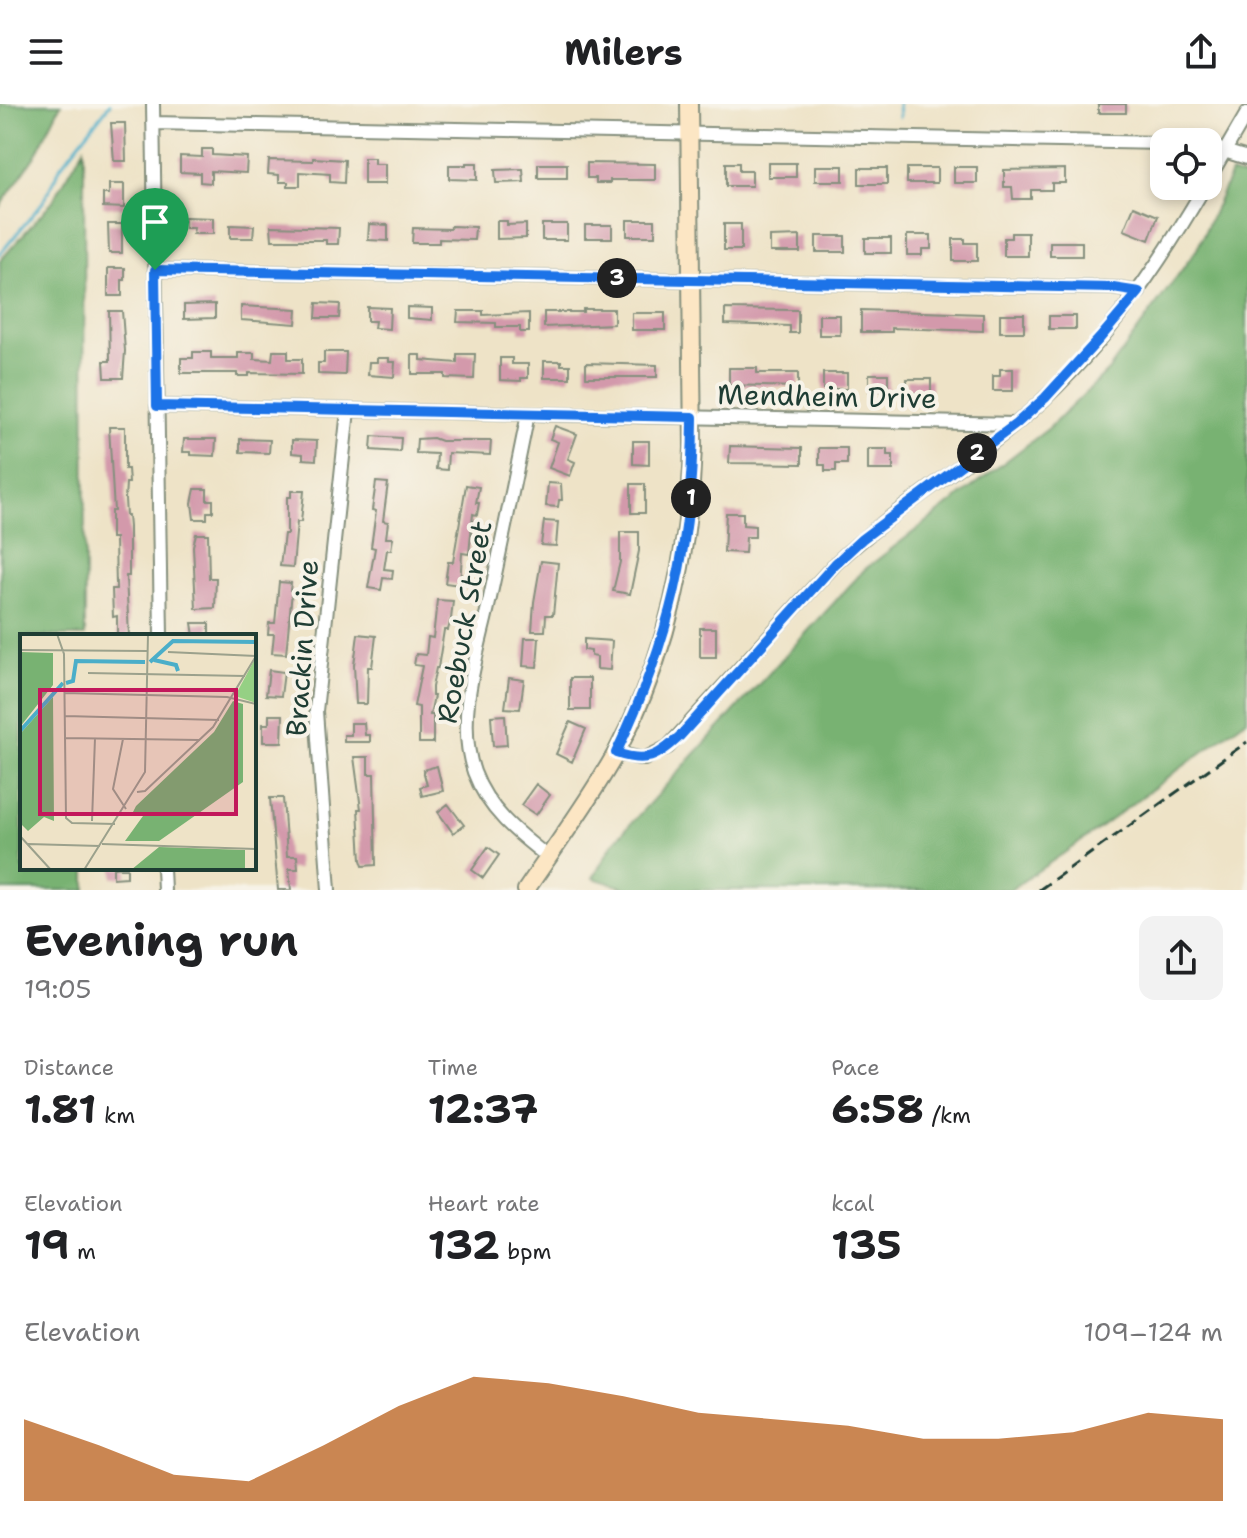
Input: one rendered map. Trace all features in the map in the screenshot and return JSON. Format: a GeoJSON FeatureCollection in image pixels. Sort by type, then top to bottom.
{"type":"FeatureCollection","features":[{"type":"Feature","properties":{"kind":"street"},"geometry":{"type":"LineString","coordinates":[[153,104],[161,634]]}},
{"type":"Feature","properties":{"kind":"street"},"geometry":{"type":"LineString","coordinates":[[526,890],[616,753],[658,655],[680,570],[690,502],[693,417],[689,104]]}},
{"type":"Feature","properties":{"kind":"street"},"geometry":{"type":"LineString","coordinates":[[1222,157],[1247,113]]}},
{"type":"Feature","properties":{"kind":"street"},"geometry":{"type":"LineString","coordinates":[[153,123],[1150,143]]}},
{"type":"Feature","properties":{"kind":"street"},"geometry":{"type":"LineString","coordinates":[[1222,149],[1247,158]]}},
{"type":"Feature","properties":{"kind":"street"},"geometry":{"type":"LineString","coordinates":[[616,753],[638,760],[668,747],[835,564],[862,539],[1016,424],[1072,371],[1139,292],[1197,200]]}},
{"type":"Feature","properties":{"kind":"street"},"geometry":{"type":"LineString","coordinates":[[155,270],[1113,288],[1139,292]]}},
{"type":"Feature","properties":{"kind":"street","name":"Mendheim Drive"},"geometry":{"type":"LineString","coordinates":[[157,406],[1016,424]]}},
{"type":"Feature","properties":{"kind":"street","name":"Brackin Drive"},"geometry":{"type":"LineString","coordinates":[[329,890],[316,711],[348,410]]}},
{"type":"Feature","properties":{"kind":"street","name":"Roebuck Street"},"geometry":{"type":"LineString","coordinates":[[528,414],[469,700],[467,733],[475,774],[488,802],[516,833],[548,857]]}},
{"type":"Feature","properties":{"kind":"street"},"geometry":{"type":"LineString","coordinates":[[163,870],[164,890]]}},
{"type":"Feature","properties":{"kind":"green space"},"geometry":{"type":"Polygon","coordinates":[[[0,104],[61,104],[35,156],[0,206],[0,104]]]}},
{"type":"Feature","properties":{"kind":"green space"},"geometry":{"type":"Polygon","coordinates":[[[84,148],[85,634],[20,634],[20,870],[86,870],[86,890],[0,890],[0,261],[52,202],[84,148]]]}},
{"type":"Feature","properties":{"kind":"green space"},"geometry":{"type":"Polygon","coordinates":[[[1231,173],[1247,178],[1247,719],[1089,836],[1010,890],[631,890],[593,878],[613,843],[864,570],[1049,428],[1108,371],[1197,249],[1219,200],[1222,200],[1231,173]]]}},
{"type":"Feature","properties":{"kind":"building"},"geometry":{"type":"Polygon","coordinates":[[[1098,104],[1126,104],[1126,113],[1098,113],[1098,104]]]}},
{"type":"Feature","properties":{"kind":"building"},"geometry":{"type":"Polygon","coordinates":[[[111,123],[125,123],[126,161],[114,161],[111,123]]]}},
{"type":"Feature","properties":{"kind":"building"},"geometry":{"type":"Polygon","coordinates":[[[202,149],[212,149],[212,155],[247,157],[246,173],[211,171],[211,183],[200,182],[200,173],[180,172],[180,156],[202,157],[202,149]]]}},
{"type":"Feature","properties":{"kind":"building"},"geometry":{"type":"Polygon","coordinates":[[[313,158],[345,160],[344,183],[330,182],[330,174],[300,172],[300,186],[288,186],[288,182],[279,182],[279,175],[268,174],[269,160],[313,161],[313,158]]]}},
{"type":"Feature","properties":{"kind":"building"},"geometry":{"type":"Polygon","coordinates":[[[364,158],[374,158],[374,164],[385,164],[385,184],[364,184],[364,158]]]}},
{"type":"Feature","properties":{"kind":"building"},"geometry":{"type":"Polygon","coordinates":[[[477,163],[477,180],[449,179],[449,165],[477,163]]]}},
{"type":"Feature","properties":{"kind":"building"},"geometry":{"type":"Polygon","coordinates":[[[587,163],[655,164],[655,180],[596,183],[596,178],[587,178],[587,163]]]}},
{"type":"Feature","properties":{"kind":"building"},"geometry":{"type":"Polygon","coordinates":[[[726,163],[739,163],[739,171],[752,171],[752,186],[726,186],[726,163]]]}},
{"type":"Feature","properties":{"kind":"building"},"geometry":{"type":"Polygon","coordinates":[[[768,163],[796,163],[796,177],[768,177],[768,163]]]}},
{"type":"Feature","properties":{"kind":"building"},"geometry":{"type":"Polygon","coordinates":[[[538,164],[567,164],[567,178],[538,178],[538,164]]]}},
{"type":"Feature","properties":{"kind":"building"},"geometry":{"type":"Polygon","coordinates":[[[815,166],[843,166],[843,181],[815,181],[815,166]]]}},
{"type":"Feature","properties":{"kind":"building"},"geometry":{"type":"Polygon","coordinates":[[[954,167],[977,167],[977,183],[954,183],[954,167]]]}},
{"type":"Feature","properties":{"kind":"building"},"geometry":{"type":"Polygon","coordinates":[[[859,168],[887,168],[887,184],[859,184],[859,168]]]}},
{"type":"Feature","properties":{"kind":"building"},"geometry":{"type":"Polygon","coordinates":[[[907,168],[937,168],[937,183],[907,183],[907,168]]]}},
{"type":"Feature","properties":{"kind":"building"},"geometry":{"type":"Polygon","coordinates":[[[523,169],[524,182],[496,183],[495,170],[523,169]]]}},
{"type":"Feature","properties":{"kind":"building"},"geometry":{"type":"Polygon","coordinates":[[[1065,169],[1065,183],[1052,183],[1052,190],[1031,190],[1031,199],[1013,199],[1012,187],[1004,187],[1004,170],[1065,169]]]}},
{"type":"Feature","properties":{"kind":"building"},"geometry":{"type":"Polygon","coordinates":[[[109,184],[124,184],[124,208],[103,207],[103,194],[109,194],[109,184]]]}},
{"type":"Feature","properties":{"kind":"building"},"geometry":{"type":"Polygon","coordinates":[[[1134,206],[1158,216],[1149,240],[1124,230],[1134,206]]]}},
{"type":"Feature","properties":{"kind":"building"},"geometry":{"type":"Polygon","coordinates":[[[185,217],[213,218],[213,234],[193,234],[194,228],[185,228],[185,217]]]}},
{"type":"Feature","properties":{"kind":"building"},"geometry":{"type":"Polygon","coordinates":[[[627,220],[655,220],[655,236],[627,236],[627,220]]]}},
{"type":"Feature","properties":{"kind":"building"},"geometry":{"type":"Polygon","coordinates":[[[497,221],[507,221],[507,225],[526,224],[526,238],[497,239],[497,221]]]}},
{"type":"Feature","properties":{"kind":"building"},"geometry":{"type":"Polygon","coordinates":[[[108,224],[122,224],[122,253],[109,253],[108,224]]]}},
{"type":"Feature","properties":{"kind":"building"},"geometry":{"type":"Polygon","coordinates":[[[369,224],[388,225],[388,241],[368,240],[369,224]]]}},
{"type":"Feature","properties":{"kind":"building"},"geometry":{"type":"Polygon","coordinates":[[[542,224],[567,224],[567,240],[542,240],[542,224]]]}},
{"type":"Feature","properties":{"kind":"building"},"geometry":{"type":"Polygon","coordinates":[[[724,224],[741,224],[741,250],[724,250],[724,224]]]}},
{"type":"Feature","properties":{"kind":"building"},"geometry":{"type":"Polygon","coordinates":[[[230,225],[254,226],[253,238],[230,238],[230,225]]]}},
{"type":"Feature","properties":{"kind":"building"},"geometry":{"type":"Polygon","coordinates":[[[585,225],[612,225],[612,238],[585,238],[585,225]]]}},
{"type":"Feature","properties":{"kind":"building"},"geometry":{"type":"Polygon","coordinates":[[[271,226],[339,228],[338,244],[326,244],[326,240],[272,240],[271,226]]]}},
{"type":"Feature","properties":{"kind":"building"},"geometry":{"type":"Polygon","coordinates":[[[451,226],[475,227],[474,240],[439,239],[439,243],[412,243],[413,228],[450,229],[451,226]]]}},
{"type":"Feature","properties":{"kind":"building"},"geometry":{"type":"Polygon","coordinates":[[[1011,233],[1028,233],[1028,256],[1004,256],[1004,238],[1011,238],[1011,233]]]}},
{"type":"Feature","properties":{"kind":"building"},"geometry":{"type":"Polygon","coordinates":[[[907,235],[931,235],[931,249],[922,249],[922,255],[907,255],[907,235]]]}},
{"type":"Feature","properties":{"kind":"building"},"geometry":{"type":"Polygon","coordinates":[[[800,236],[800,252],[770,252],[770,237],[800,236]]]}},
{"type":"Feature","properties":{"kind":"building"},"geometry":{"type":"Polygon","coordinates":[[[816,236],[845,236],[845,252],[816,252],[816,236]]]}},
{"type":"Feature","properties":{"kind":"building"},"geometry":{"type":"Polygon","coordinates":[[[865,238],[891,238],[891,253],[865,253],[865,238]]]}},
{"type":"Feature","properties":{"kind":"building"},"geometry":{"type":"Polygon","coordinates":[[[953,239],[977,243],[977,261],[953,261],[953,239]]]}},
{"type":"Feature","properties":{"kind":"building"},"geometry":{"type":"Polygon","coordinates":[[[1050,242],[1082,242],[1082,256],[1050,256],[1050,242]]]}},
{"type":"Feature","properties":{"kind":"building"},"geometry":{"type":"Polygon","coordinates":[[[108,268],[125,268],[122,296],[108,296],[108,268]]]}},
{"type":"Feature","properties":{"kind":"building"},"geometry":{"type":"Polygon","coordinates":[[[317,303],[340,304],[339,318],[316,318],[317,303]]]}},
{"type":"Feature","properties":{"kind":"building"},"geometry":{"type":"Polygon","coordinates":[[[215,304],[215,318],[184,319],[184,305],[215,304]]]}},
{"type":"Feature","properties":{"kind":"building"},"geometry":{"type":"Polygon","coordinates":[[[241,306],[297,309],[296,324],[241,320],[241,306]]]}},
{"type":"Feature","properties":{"kind":"building"},"geometry":{"type":"Polygon","coordinates":[[[367,307],[390,308],[389,329],[374,328],[375,321],[367,321],[367,307]]]}},
{"type":"Feature","properties":{"kind":"building"},"geometry":{"type":"Polygon","coordinates":[[[407,307],[432,308],[432,320],[407,318],[407,307]]]}},
{"type":"Feature","properties":{"kind":"building"},"geometry":{"type":"Polygon","coordinates":[[[583,309],[614,309],[614,324],[544,327],[544,312],[583,312],[583,309]]]}},
{"type":"Feature","properties":{"kind":"building"},"geometry":{"type":"Polygon","coordinates":[[[725,309],[798,310],[798,333],[790,333],[790,326],[725,324],[725,309]]]}},
{"type":"Feature","properties":{"kind":"building"},"geometry":{"type":"Polygon","coordinates":[[[861,310],[983,314],[983,331],[892,328],[892,332],[861,332],[861,310]]]}},
{"type":"Feature","properties":{"kind":"building"},"geometry":{"type":"Polygon","coordinates":[[[109,311],[122,311],[125,351],[123,378],[105,378],[104,361],[110,361],[109,311]]]}},
{"type":"Feature","properties":{"kind":"building"},"geometry":{"type":"Polygon","coordinates":[[[458,311],[483,311],[483,315],[529,313],[529,332],[520,332],[520,327],[496,327],[496,323],[457,322],[458,311]]]}},
{"type":"Feature","properties":{"kind":"building"},"geometry":{"type":"Polygon","coordinates":[[[632,313],[665,313],[665,330],[632,330],[632,313]]]}},
{"type":"Feature","properties":{"kind":"building"},"geometry":{"type":"Polygon","coordinates":[[[1000,314],[1024,314],[1024,332],[1000,332],[1000,314]]]}},
{"type":"Feature","properties":{"kind":"building"},"geometry":{"type":"Polygon","coordinates":[[[819,315],[840,315],[840,335],[819,335],[819,315]]]}},
{"type":"Feature","properties":{"kind":"building"},"geometry":{"type":"Polygon","coordinates":[[[1049,316],[1076,316],[1076,329],[1049,329],[1049,316]]]}},
{"type":"Feature","properties":{"kind":"building"},"geometry":{"type":"Polygon","coordinates":[[[273,351],[288,351],[288,359],[302,359],[302,374],[249,373],[249,376],[237,376],[237,373],[181,373],[181,358],[193,358],[193,352],[211,352],[211,358],[238,358],[238,353],[254,353],[254,359],[272,360],[273,351]]]}},
{"type":"Feature","properties":{"kind":"building"},"geometry":{"type":"Polygon","coordinates":[[[324,352],[346,352],[345,375],[318,374],[318,363],[324,363],[324,352]]]}},
{"type":"Feature","properties":{"kind":"building"},"geometry":{"type":"Polygon","coordinates":[[[457,354],[475,354],[474,379],[445,378],[445,374],[412,374],[412,355],[421,355],[421,360],[457,363],[457,354]]]}},
{"type":"Feature","properties":{"kind":"building"},"geometry":{"type":"Polygon","coordinates":[[[377,358],[389,358],[389,362],[395,362],[394,377],[368,375],[369,362],[377,362],[377,358]]]}},
{"type":"Feature","properties":{"kind":"building"},"geometry":{"type":"Polygon","coordinates":[[[500,358],[512,358],[512,364],[528,364],[528,378],[521,378],[521,381],[500,380],[500,358]]]}},
{"type":"Feature","properties":{"kind":"building"},"geometry":{"type":"Polygon","coordinates":[[[544,361],[561,361],[561,365],[570,365],[570,378],[544,378],[544,361]]]}},
{"type":"Feature","properties":{"kind":"building"},"geometry":{"type":"Polygon","coordinates":[[[586,363],[657,365],[657,377],[586,377],[586,363]]]}},
{"type":"Feature","properties":{"kind":"building"},"geometry":{"type":"Polygon","coordinates":[[[729,368],[757,368],[757,373],[798,373],[798,387],[729,385],[729,368]]]}},
{"type":"Feature","properties":{"kind":"building"},"geometry":{"type":"Polygon","coordinates":[[[1000,369],[1013,369],[1013,391],[993,391],[993,376],[1000,376],[1000,369]]]}},
{"type":"Feature","properties":{"kind":"building"},"geometry":{"type":"Polygon","coordinates":[[[823,373],[847,373],[847,389],[823,389],[823,373]]]}},
{"type":"Feature","properties":{"kind":"building"},"geometry":{"type":"Polygon","coordinates":[[[869,374],[888,374],[888,391],[869,391],[869,374]]]}},
{"type":"Feature","properties":{"kind":"building"},"geometry":{"type":"Polygon","coordinates":[[[907,379],[931,379],[931,393],[907,393],[907,379]]]}},
{"type":"Feature","properties":{"kind":"building"},"geometry":{"type":"Polygon","coordinates":[[[555,426],[577,434],[568,459],[575,462],[570,476],[549,468],[558,442],[550,439],[555,426]]]}},
{"type":"Feature","properties":{"kind":"building"},"geometry":{"type":"Polygon","coordinates":[[[109,427],[125,427],[125,469],[128,469],[129,483],[126,483],[125,499],[129,527],[129,576],[126,576],[129,634],[117,634],[117,616],[113,617],[112,589],[116,589],[111,511],[114,511],[109,427]]]}},
{"type":"Feature","properties":{"kind":"building"},"geometry":{"type":"Polygon","coordinates":[[[372,436],[401,438],[400,452],[371,450],[372,436]]]}},
{"type":"Feature","properties":{"kind":"building"},"geometry":{"type":"Polygon","coordinates":[[[184,439],[216,439],[215,456],[183,452],[184,439]]]}},
{"type":"Feature","properties":{"kind":"building"},"geometry":{"type":"Polygon","coordinates":[[[240,439],[270,440],[269,453],[240,452],[240,439]]]}},
{"type":"Feature","properties":{"kind":"building"},"geometry":{"type":"Polygon","coordinates":[[[417,439],[441,441],[491,441],[490,455],[448,453],[447,470],[436,469],[437,454],[416,453],[417,439]]]}},
{"type":"Feature","properties":{"kind":"building"},"geometry":{"type":"Polygon","coordinates":[[[292,440],[317,441],[316,460],[303,459],[303,454],[292,453],[292,440]]]}},
{"type":"Feature","properties":{"kind":"building"},"geometry":{"type":"Polygon","coordinates":[[[633,441],[649,441],[649,465],[633,464],[633,441]]]}},
{"type":"Feature","properties":{"kind":"building"},"geometry":{"type":"Polygon","coordinates":[[[730,446],[802,448],[802,464],[729,463],[730,446]]]}},
{"type":"Feature","properties":{"kind":"building"},"geometry":{"type":"Polygon","coordinates":[[[819,448],[847,448],[847,464],[836,464],[836,471],[825,471],[825,465],[819,465],[819,448]]]}},
{"type":"Feature","properties":{"kind":"building"},"geometry":{"type":"Polygon","coordinates":[[[868,449],[887,449],[887,455],[893,455],[893,470],[868,470],[868,449]]]}},
{"type":"Feature","properties":{"kind":"building"},"geometry":{"type":"Polygon","coordinates":[[[376,482],[388,483],[383,521],[388,522],[386,538],[393,538],[391,550],[387,550],[384,569],[393,570],[392,579],[383,578],[381,590],[368,588],[375,548],[371,547],[376,482]]]}},
{"type":"Feature","properties":{"kind":"building"},"geometry":{"type":"Polygon","coordinates":[[[548,483],[561,484],[562,500],[559,500],[558,507],[546,506],[548,483]]]}},
{"type":"Feature","properties":{"kind":"building"},"geometry":{"type":"Polygon","coordinates":[[[631,484],[645,484],[645,513],[631,513],[631,484]]]}},
{"type":"Feature","properties":{"kind":"building"},"geometry":{"type":"Polygon","coordinates":[[[466,485],[479,487],[469,554],[462,553],[460,585],[445,583],[448,562],[453,562],[466,485]]]}},
{"type":"Feature","properties":{"kind":"building"},"geometry":{"type":"Polygon","coordinates":[[[195,489],[207,489],[207,500],[213,500],[213,512],[207,512],[207,519],[194,519],[192,503],[195,489]]]}},
{"type":"Feature","properties":{"kind":"building"},"geometry":{"type":"Polygon","coordinates":[[[291,491],[304,491],[301,522],[297,522],[293,567],[280,566],[284,534],[287,534],[287,497],[291,497],[291,491]]]}},
{"type":"Feature","properties":{"kind":"building"},"geometry":{"type":"Polygon","coordinates":[[[726,513],[743,513],[743,525],[755,526],[755,537],[746,537],[745,553],[724,552],[726,513]]]}},
{"type":"Feature","properties":{"kind":"building"},"geometry":{"type":"Polygon","coordinates":[[[544,521],[558,522],[556,546],[541,545],[544,521]]]}},
{"type":"Feature","properties":{"kind":"building"},"geometry":{"type":"Polygon","coordinates":[[[620,532],[639,532],[639,551],[630,594],[613,591],[620,562],[620,532]]]}},
{"type":"Feature","properties":{"kind":"building"},"geometry":{"type":"Polygon","coordinates":[[[196,534],[208,534],[209,578],[216,578],[215,608],[196,609],[193,546],[196,534]]]}},
{"type":"Feature","properties":{"kind":"building"},"geometry":{"type":"Polygon","coordinates":[[[541,561],[558,563],[553,615],[546,615],[545,631],[532,631],[534,602],[541,561]]]}},
{"type":"Feature","properties":{"kind":"building"},"geometry":{"type":"Polygon","coordinates":[[[279,582],[291,583],[292,591],[286,654],[272,653],[274,634],[268,634],[269,623],[275,623],[279,582]]]}},
{"type":"Feature","properties":{"kind":"building"},"geometry":{"type":"Polygon","coordinates":[[[437,600],[453,601],[451,619],[448,630],[444,630],[432,687],[434,696],[430,715],[433,715],[433,743],[419,743],[419,707],[414,706],[422,666],[414,665],[416,654],[426,655],[428,637],[433,638],[437,600]]]}},
{"type":"Feature","properties":{"kind":"building"},"geometry":{"type":"Polygon","coordinates":[[[192,623],[209,623],[209,634],[194,634],[192,623]]]}},
{"type":"Feature","properties":{"kind":"building"},"geometry":{"type":"Polygon","coordinates":[[[700,628],[716,628],[716,657],[700,657],[700,628]]]}},
{"type":"Feature","properties":{"kind":"building"},"geometry":{"type":"Polygon","coordinates":[[[358,634],[376,636],[372,667],[368,667],[367,704],[356,704],[354,665],[358,634]]]}},
{"type":"Feature","properties":{"kind":"building"},"geometry":{"type":"Polygon","coordinates":[[[525,638],[539,638],[537,667],[523,666],[525,638]]]}},
{"type":"Feature","properties":{"kind":"building"},"geometry":{"type":"Polygon","coordinates":[[[584,639],[612,641],[610,670],[597,669],[597,657],[591,656],[591,651],[584,650],[584,639]]]}},
{"type":"Feature","properties":{"kind":"building"},"geometry":{"type":"Polygon","coordinates":[[[269,670],[284,672],[281,696],[266,695],[269,670]]]}},
{"type":"Feature","properties":{"kind":"building"},"geometry":{"type":"Polygon","coordinates":[[[509,678],[524,680],[520,709],[505,708],[509,678]]]}},
{"type":"Feature","properties":{"kind":"building"},"geometry":{"type":"Polygon","coordinates":[[[570,678],[590,678],[590,710],[570,710],[570,678]]]}},
{"type":"Feature","properties":{"kind":"building"},"geometry":{"type":"Polygon","coordinates":[[[269,715],[283,715],[282,742],[263,742],[263,724],[269,724],[269,715]]]}},
{"type":"Feature","properties":{"kind":"building"},"geometry":{"type":"Polygon","coordinates":[[[505,715],[507,745],[493,746],[491,716],[505,715]]]}},
{"type":"Feature","properties":{"kind":"building"},"geometry":{"type":"Polygon","coordinates":[[[570,722],[586,729],[572,762],[556,754],[570,722]]]}},
{"type":"Feature","properties":{"kind":"building"},"geometry":{"type":"Polygon","coordinates":[[[351,723],[364,723],[365,735],[370,735],[370,742],[344,742],[344,735],[351,735],[351,723]]]}},
{"type":"Feature","properties":{"kind":"building"},"geometry":{"type":"Polygon","coordinates":[[[354,757],[368,757],[368,774],[374,774],[376,865],[363,866],[361,860],[358,809],[361,809],[354,757]]]}},
{"type":"Feature","properties":{"kind":"building"},"geometry":{"type":"Polygon","coordinates":[[[437,766],[443,791],[422,796],[420,787],[427,785],[423,770],[437,766]]]}},
{"type":"Feature","properties":{"kind":"building"},"geometry":{"type":"Polygon","coordinates":[[[536,784],[550,795],[536,815],[521,805],[536,784]]]}},
{"type":"Feature","properties":{"kind":"building"},"geometry":{"type":"Polygon","coordinates":[[[270,798],[283,798],[287,856],[297,856],[298,869],[289,869],[291,890],[278,890],[270,798]]]}},
{"type":"Feature","properties":{"kind":"building"},"geometry":{"type":"Polygon","coordinates":[[[448,804],[464,825],[453,833],[438,812],[448,804]]]}},
{"type":"Feature","properties":{"kind":"building"},"geometry":{"type":"Polygon","coordinates":[[[488,847],[499,855],[483,878],[472,870],[488,847]]]}},
{"type":"Feature","properties":{"kind":"building"},"geometry":{"type":"Polygon","coordinates":[[[113,870],[127,870],[127,877],[113,878],[113,870]]]}},
{"type":"Feature","properties":{"kind":"waterway"},"geometry":{"type":"LineString","coordinates":[[0,254],[43,202],[61,166],[110,104]]}},
{"type":"Feature","properties":{"kind":"waterway"},"geometry":{"type":"LineString","coordinates":[[898,104],[899,117]]}},
{"type":"Feature","properties":{"kind":"railway"},"geometry":{"type":"LineString","coordinates":[[1039,890],[1247,742]]}},
{"type":"Feature","properties":{"kind":"route"},"geometry":{"type":"LineString","coordinates":[[155,270],[1113,288],[1139,292],[1045,398],[1016,424],[862,539],[819,581],[680,736],[660,752],[638,760],[616,753],[658,655],[674,599],[690,502],[693,417],[157,406],[155,270]]}}]}
